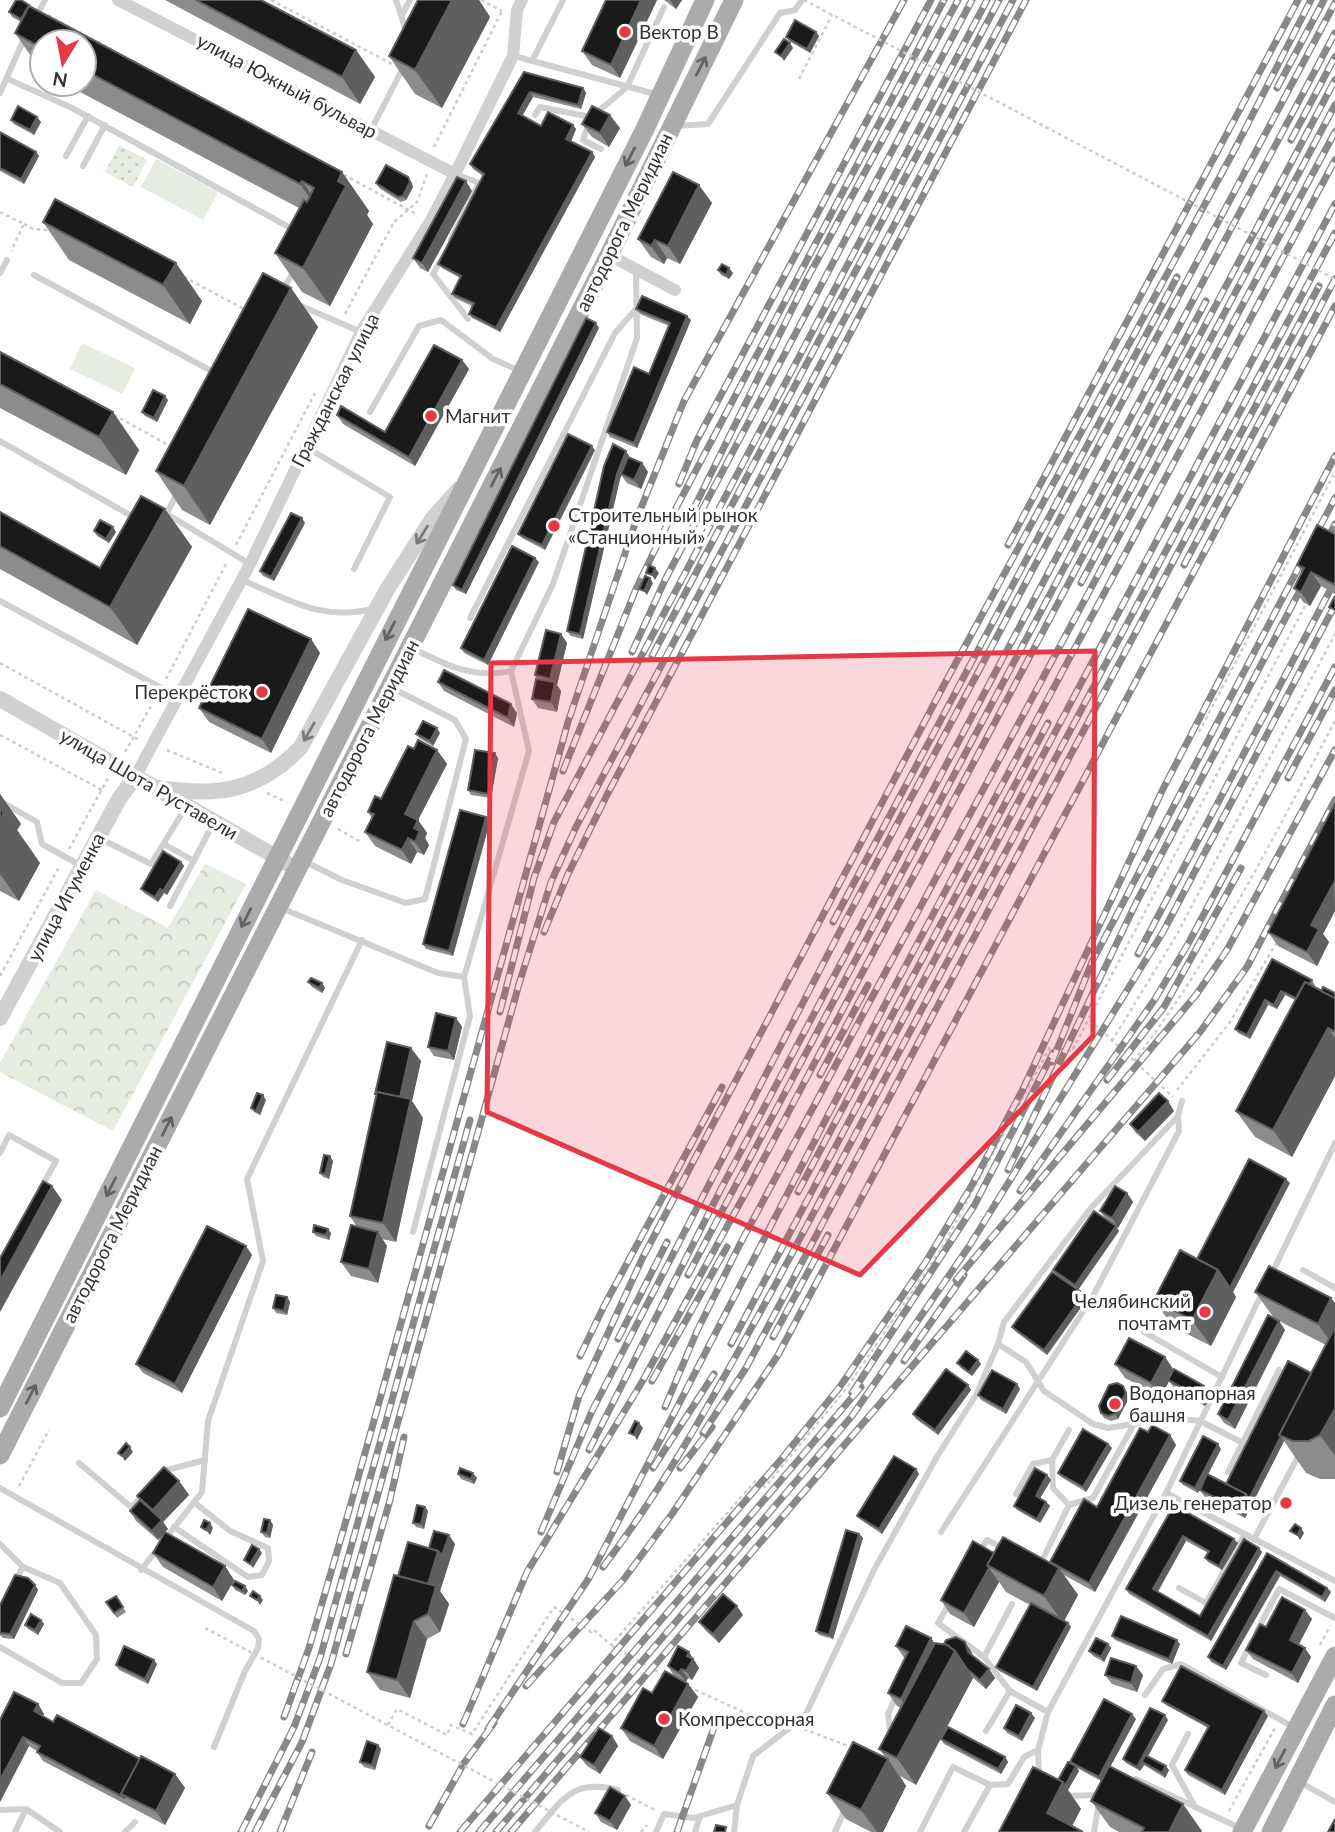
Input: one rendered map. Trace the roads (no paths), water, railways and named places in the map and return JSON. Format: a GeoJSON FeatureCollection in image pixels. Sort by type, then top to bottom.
{"type":"FeatureCollection","features":[{"type":"Feature","properties":{"kind":"main road","name":"автодорога Меридиан"},"geometry":{"type":"LineString","coordinates":[[0,1408],[660,96],[705,0]]}},
{"type":"Feature","properties":{"kind":"main road","name":"автодорога Меридиан"},"geometry":{"type":"LineString","coordinates":[[0,1455],[609,255],[734,0]]}},
{"type":"Feature","properties":{"kind":"main road"},"geometry":{"type":"LineString","coordinates":[[1243,1830],[1335,1656]]}},
{"type":"Feature","properties":{"kind":"main road"},"geometry":{"type":"LineString","coordinates":[[1271,1832],[1335,1705]]}},
{"type":"Feature","properties":{"kind":"street","name":"улица Южный бульвар"},"geometry":{"type":"LineString","coordinates":[[118,0],[455,174]]}},
{"type":"Feature","properties":{"kind":"street","name":"Гражданская улица"},"geometry":{"type":"LineString","coordinates":[[135,777],[242,580],[362,332],[430,222],[455,174],[513,56],[517,10],[522,0]]}},
{"type":"Feature","properties":{"kind":"street"},"geometry":{"type":"LineString","coordinates":[[609,255],[675,290]]}},
{"type":"Feature","properties":{"kind":"street"},"geometry":{"type":"LineString","coordinates":[[152,787],[188,793],[223,792],[255,783],[282,767],[301,747],[433,518],[465,482]]}},
{"type":"Feature","properties":{"kind":"street","name":"улица Шота Руставели"},"geometry":{"type":"LineString","coordinates":[[0,699],[277,858],[300,865]]}},
{"type":"Feature","properties":{"kind":"street","name":"улица Игуменка"},"geometry":{"type":"LineString","coordinates":[[0,1018],[119,799],[135,777]]}},
{"type":"Feature","properties":{"kind":"lane"},"geometry":{"type":"LineString","coordinates":[[34,21],[45,0]]}},
{"type":"Feature","properties":{"kind":"lane"},"geometry":{"type":"LineString","coordinates":[[396,0],[402,15],[407,45]]}},
{"type":"Feature","properties":{"kind":"lane"},"geometry":{"type":"LineString","coordinates":[[402,15],[410,0]]}},
{"type":"Feature","properties":{"kind":"lane"},"geometry":{"type":"LineString","coordinates":[[532,61],[563,0]]}},
{"type":"Feature","properties":{"kind":"lane"},"geometry":{"type":"LineString","coordinates":[[671,127],[708,124],[780,13],[795,10],[803,0]]}},
{"type":"Feature","properties":{"kind":"lane"},"geometry":{"type":"LineString","coordinates":[[601,149],[583,140],[591,117],[627,87],[664,7]]}},
{"type":"Feature","properties":{"kind":"lane"},"geometry":{"type":"LineString","coordinates":[[0,93],[8,79],[12,60],[28,32]]}},
{"type":"Feature","properties":{"kind":"lane"},"geometry":{"type":"LineString","coordinates":[[371,130],[408,55]]}},
{"type":"Feature","properties":{"kind":"lane"},"geometry":{"type":"LineString","coordinates":[[513,56],[660,96]]}},
{"type":"Feature","properties":{"kind":"lane"},"geometry":{"type":"LineString","coordinates":[[8,79],[105,125],[290,225],[301,235]]}},
{"type":"Feature","properties":{"kind":"lane"},"geometry":{"type":"LineString","coordinates":[[535,115],[540,107],[591,117]]}},
{"type":"Feature","properties":{"kind":"lane"},"geometry":{"type":"LineString","coordinates":[[66,156],[88,116]]}},
{"type":"Feature","properties":{"kind":"lane"},"geometry":{"type":"LineString","coordinates":[[83,166],[105,125]]}},
{"type":"Feature","properties":{"kind":"lane"},"geometry":{"type":"LineString","coordinates":[[455,174],[479,183],[433,274],[468,319]]}},
{"type":"Feature","properties":{"kind":"lane"},"geometry":{"type":"LineString","coordinates":[[0,273],[7,260]]}},
{"type":"Feature","properties":{"kind":"lane"},"geometry":{"type":"LineString","coordinates":[[298,263],[279,296],[362,332]]}},
{"type":"Feature","properties":{"kind":"lane"},"geometry":{"type":"LineString","coordinates":[[413,1232],[470,1016],[464,977],[529,751],[511,671],[553,584],[637,338],[636,269]]}},
{"type":"Feature","properties":{"kind":"lane"},"geometry":{"type":"LineString","coordinates":[[34,275],[224,378]]}},
{"type":"Feature","properties":{"kind":"lane"},"geometry":{"type":"LineString","coordinates":[[470,618],[615,333],[636,310]]}},
{"type":"Feature","properties":{"kind":"lane"},"geometry":{"type":"LineString","coordinates":[[370,412],[419,326],[441,320],[493,359],[522,371]]}},
{"type":"Feature","properties":{"kind":"lane"},"geometry":{"type":"LineString","coordinates":[[0,441],[144,523]]}},
{"type":"Feature","properties":{"kind":"lane"},"geometry":{"type":"LineString","coordinates":[[306,447],[390,497],[354,569]]}},
{"type":"Feature","properties":{"kind":"lane"},"geometry":{"type":"LineString","coordinates":[[161,522],[184,481]]}},
{"type":"Feature","properties":{"kind":"lane"},"geometry":{"type":"LineString","coordinates":[[167,513],[250,564]]}},
{"type":"Feature","properties":{"kind":"lane"},"geometry":{"type":"LineString","coordinates":[[242,580],[319,613],[350,614],[379,608]]}},
{"type":"Feature","properties":{"kind":"lane"},"geometry":{"type":"LineString","coordinates":[[0,601],[180,698]]}},
{"type":"Feature","properties":{"kind":"lane"},"geometry":{"type":"LineString","coordinates":[[410,647],[442,664],[488,676],[511,671]]}},
{"type":"Feature","properties":{"kind":"lane"},"geometry":{"type":"LineString","coordinates":[[300,865],[406,903],[425,899],[466,739],[455,720],[390,687]]}},
{"type":"Feature","properties":{"kind":"lane"},"geometry":{"type":"LineString","coordinates":[[0,801],[37,822],[42,844],[82,866]]}},
{"type":"Feature","properties":{"kind":"lane"},"geometry":{"type":"LineString","coordinates":[[98,837],[151,864],[187,806]]}},
{"type":"Feature","properties":{"kind":"lane"},"geometry":{"type":"LineString","coordinates":[[170,906],[214,822]]}},
{"type":"Feature","properties":{"kind":"lane"},"geometry":{"type":"LineString","coordinates":[[164,844],[194,861]]}},
{"type":"Feature","properties":{"kind":"lane"},"geometry":{"type":"LineString","coordinates":[[278,907],[438,973],[464,977]]}},
{"type":"Feature","properties":{"kind":"lane"},"geometry":{"type":"LineString","coordinates":[[141,1570],[202,1492],[208,1421],[263,1261],[247,1179],[362,940]]}},
{"type":"Feature","properties":{"kind":"lane"},"geometry":{"type":"LineString","coordinates":[[941,1532],[1093,1296],[1179,1131],[1178,1115],[1182,1101]]}},
{"type":"Feature","properties":{"kind":"lane"},"geometry":{"type":"LineString","coordinates":[[734,1832],[737,1805],[743,1797],[753,1756],[805,1716],[874,1570],[938,1455],[976,1395],[998,1345],[1004,1322],[1090,1209],[1178,1115]]}},
{"type":"Feature","properties":{"kind":"lane"},"geometry":{"type":"LineString","coordinates":[[0,1153],[9,1135],[56,1161],[37,1195]]}},
{"type":"Feature","properties":{"kind":"lane"},"geometry":{"type":"LineString","coordinates":[[1040,1792],[1038,1750],[1048,1712],[1166,1493],[1335,1143]]}},
{"type":"Feature","properties":{"kind":"lane"},"geometry":{"type":"LineString","coordinates":[[1303,1270],[1335,1288]]}},
{"type":"Feature","properties":{"kind":"lane"},"geometry":{"type":"LineString","coordinates":[[1144,1332],[1222,1377]]}},
{"type":"Feature","properties":{"kind":"lane"},"geometry":{"type":"LineString","coordinates":[[998,1345],[1026,1362],[1044,1391],[1093,1424],[1108,1428],[1170,1418],[1200,1421],[1243,1443]]}},
{"type":"Feature","properties":{"kind":"lane"},"geometry":{"type":"LineString","coordinates":[[1228,1472],[1279,1370]]}},
{"type":"Feature","properties":{"kind":"lane"},"geometry":{"type":"LineString","coordinates":[[1042,1560],[1069,1505],[1093,1498],[1134,1424]]}},
{"type":"Feature","properties":{"kind":"lane"},"geometry":{"type":"LineString","coordinates":[[1069,1430],[1052,1460],[1053,1488],[1069,1505]]}},
{"type":"Feature","properties":{"kind":"lane"},"geometry":{"type":"LineString","coordinates":[[1254,1539],[1303,1447]]}},
{"type":"Feature","properties":{"kind":"lane"},"geometry":{"type":"LineString","coordinates":[[158,1479],[167,1470],[205,1460]]}},
{"type":"Feature","properties":{"kind":"lane"},"geometry":{"type":"LineString","coordinates":[[1016,1494],[1033,1464],[1052,1460]]}},
{"type":"Feature","properties":{"kind":"lane"},"geometry":{"type":"LineString","coordinates":[[79,1463],[131,1507],[149,1489]]}},
{"type":"Feature","properties":{"kind":"lane"},"geometry":{"type":"LineString","coordinates":[[0,1488],[141,1570],[254,1631],[259,1639],[258,1648],[245,1671],[214,1747]]}},
{"type":"Feature","properties":{"kind":"lane"},"geometry":{"type":"LineString","coordinates":[[1166,1493],[1334,1579]]}},
{"type":"Feature","properties":{"kind":"lane"},"geometry":{"type":"LineString","coordinates":[[174,1527],[248,1577],[262,1575],[269,1561],[268,1548],[230,1531],[194,1502]]}},
{"type":"Feature","properties":{"kind":"lane"},"geometry":{"type":"LineString","coordinates":[[1179,1588],[1206,1603],[1245,1534]]}},
{"type":"Feature","properties":{"kind":"lane"},"geometry":{"type":"LineString","coordinates":[[973,1564],[987,1540],[1017,1555]]}},
{"type":"Feature","properties":{"kind":"lane"},"geometry":{"type":"LineString","coordinates":[[0,1544],[23,1567],[60,1583],[96,1635],[97,1659],[81,1683],[62,1683],[0,1647]]}},
{"type":"Feature","properties":{"kind":"lane"},"geometry":{"type":"LineString","coordinates":[[11,1588],[23,1567]]}},
{"type":"Feature","properties":{"kind":"lane"},"geometry":{"type":"LineString","coordinates":[[1265,1675],[1241,1662],[1279,1589],[1335,1618]]}},
{"type":"Feature","properties":{"kind":"lane"},"geometry":{"type":"LineString","coordinates":[[952,1600],[937,1623],[984,1657],[1010,1690],[1048,1712]]}},
{"type":"Feature","properties":{"kind":"lane"},"geometry":{"type":"LineString","coordinates":[[984,1657],[1012,1604]]}},
{"type":"Feature","properties":{"kind":"lane"},"geometry":{"type":"LineString","coordinates":[[951,1648],[956,1637]]}},
{"type":"Feature","properties":{"kind":"lane"},"geometry":{"type":"LineString","coordinates":[[1145,1695],[1163,1669],[1181,1664],[1296,1728]]}},
{"type":"Feature","properties":{"kind":"lane"},"geometry":{"type":"LineString","coordinates":[[898,1689],[888,1714],[890,1730],[899,1735]]}},
{"type":"Feature","properties":{"kind":"lane"},"geometry":{"type":"LineString","coordinates":[[986,1731],[1010,1690]]}},
{"type":"Feature","properties":{"kind":"lane"},"geometry":{"type":"LineString","coordinates":[[1188,1734],[1172,1765],[1196,1808]]}},
{"type":"Feature","properties":{"kind":"lane"},"geometry":{"type":"LineString","coordinates":[[920,1832],[953,1767],[989,1784],[1007,1784],[1024,1757],[1038,1750]]}},
{"type":"Feature","properties":{"kind":"lane"},"geometry":{"type":"LineString","coordinates":[[1124,1784],[1136,1779],[1243,1830]]}},
{"type":"Feature","properties":{"kind":"lane"},"geometry":{"type":"LineString","coordinates":[[1296,1780],[1335,1802]]}},
{"type":"Feature","properties":{"kind":"lane"},"geometry":{"type":"LineString","coordinates":[[964,1832],[989,1784]]}},
{"type":"Feature","properties":{"kind":"lane"},"geometry":{"type":"LineString","coordinates":[[535,1832],[565,1796],[581,1787],[598,1785],[618,1790]]}},
{"type":"Feature","properties":{"kind":"lane"},"geometry":{"type":"LineString","coordinates":[[1060,1795],[1101,1795],[1112,1790]]}},
{"type":"Feature","properties":{"kind":"lane"},"geometry":{"type":"LineString","coordinates":[[1094,1832],[1101,1795]]}},
{"type":"Feature","properties":{"kind":"lane"},"geometry":{"type":"LineString","coordinates":[[835,1832],[850,1796]]}},
{"type":"Feature","properties":{"kind":"lane"},"geometry":{"type":"LineString","coordinates":[[656,1832],[664,1814],[700,1816],[737,1805]]}},
{"type":"Feature","properties":{"kind":"lane"},"geometry":{"type":"LineString","coordinates":[[0,1811],[26,1809],[60,1832]]}},
{"type":"Feature","properties":{"kind":"lane"},"geometry":{"type":"LineString","coordinates":[[15,1832],[26,1809]]}},
{"type":"Feature","properties":{"kind":"lane"},"geometry":{"type":"LineString","coordinates":[[695,1832],[700,1816]]}},
{"type":"Feature","properties":{"kind":"lane"},"geometry":{"type":"LineString","coordinates":[[125,1832],[135,1822]]}},
{"type":"Feature","properties":{"kind":"railway"},"geometry":{"type":"LineString","coordinates":[[284,1717],[309,1648],[350,1507],[568,722],[637,518],[684,401],[904,0]]}},
{"type":"Feature","properties":{"kind":"railway"},"geometry":{"type":"LineString","coordinates":[[679,484],[697,440],[931,0]]}},
{"type":"Feature","properties":{"kind":"railway"},"geometry":{"type":"LineString","coordinates":[[563,771],[636,589],[665,529],[944,0]]}},
{"type":"Feature","properties":{"kind":"railway"},"geometry":{"type":"LineString","coordinates":[[692,512],[806,281],[958,0]]}},
{"type":"Feature","properties":{"kind":"railway"},"geometry":{"type":"LineString","coordinates":[[632,652],[666,578],[972,0]]}},
{"type":"Feature","properties":{"kind":"railway"},"geometry":{"type":"LineString","coordinates":[[500,1012],[534,878],[554,822],[987,0]]}},
{"type":"Feature","properties":{"kind":"railway"},"geometry":{"type":"LineString","coordinates":[[652,656],[999,0]]}},
{"type":"Feature","properties":{"kind":"railway"},"geometry":{"type":"LineString","coordinates":[[255,1832],[302,1742],[331,1664],[519,984],[551,882],[576,827],[1013,0]]}},
{"type":"Feature","properties":{"kind":"railway"},"geometry":{"type":"LineString","coordinates":[[544,932],[568,874],[608,793],[1026,0]]}},
{"type":"Feature","properties":{"kind":"railway"},"geometry":{"type":"LineString","coordinates":[[1008,545],[1298,0]]}},
{"type":"Feature","properties":{"kind":"railway"},"geometry":{"type":"LineString","coordinates":[[557,1472],[579,1396],[643,1257],[945,683],[1236,147],[1311,0]]}},
{"type":"Feature","properties":{"kind":"railway"},"geometry":{"type":"LineString","coordinates":[[1277,88],[1324,0]]}},
{"type":"Feature","properties":{"kind":"railway"},"geometry":{"type":"LineString","coordinates":[[541,1532],[592,1411],[840,931],[1335,3]]}},
{"type":"Feature","properties":{"kind":"railway"},"geometry":{"type":"LineString","coordinates":[[589,1450],[723,1185],[1335,33]]}},
{"type":"Feature","properties":{"kind":"railway"},"geometry":{"type":"LineString","coordinates":[[1291,140],[1335,57]]}},
{"type":"Feature","properties":{"kind":"railway"},"geometry":{"type":"LineString","coordinates":[[463,1724],[527,1572],[642,1382],[752,1181],[1335,80]]}},
{"type":"Feature","properties":{"kind":"railway"},"geometry":{"type":"LineString","coordinates":[[1081,583],[1335,105]]}},
{"type":"Feature","properties":{"kind":"railway"},"geometry":{"type":"LineString","coordinates":[[665,1407],[697,1331],[739,1246],[1335,132]]}},
{"type":"Feature","properties":{"kind":"railway"},"geometry":{"type":"LineString","coordinates":[[488,1729],[589,1578],[890,995],[1335,160]]}},
{"type":"Feature","properties":{"kind":"railway"},"geometry":{"type":"LineString","coordinates":[[731,1344],[1335,204]]}},
{"type":"Feature","properties":{"kind":"railway"},"geometry":{"type":"LineString","coordinates":[[603,1567],[672,1466],[773,1289],[1335,233]]}},
{"type":"Feature","properties":{"kind":"railway"},"geometry":{"type":"LineString","coordinates":[[833,922],[1177,277]]}},
{"type":"Feature","properties":{"kind":"railway"},"geometry":{"type":"LineString","coordinates":[[1184,565],[1335,279]]}},
{"type":"Feature","properties":{"kind":"railway"},"geometry":{"type":"LineString","coordinates":[[703,1433],[746,1368],[1319,286]]}},
{"type":"Feature","properties":{"kind":"railway"},"geometry":{"type":"LineString","coordinates":[[688,1275],[1206,301]]}},
{"type":"Feature","properties":{"kind":"railway"},"geometry":{"type":"LineString","coordinates":[[526,1686],[624,1579],[672,1514],[778,1355],[1335,306]]}},
{"type":"Feature","properties":{"kind":"railway"},"geometry":{"type":"LineString","coordinates":[[460,1832],[784,1456],[839,1388],[925,1263],[972,1185],[1022,1091],[1163,789],[1335,456]]}},
{"type":"Feature","properties":{"kind":"railway"},"geometry":{"type":"LineString","coordinates":[[1052,1062],[1092,962],[1335,498]]}},
{"type":"Feature","properties":{"kind":"railway"},"geometry":{"type":"LineString","coordinates":[[1322,549],[1335,524]]}},
{"type":"Feature","properties":{"kind":"railway"},"geometry":{"type":"LineString","coordinates":[[1008,1170],[1136,903],[1307,577]]}},
{"type":"Feature","properties":{"kind":"railway"},"geometry":{"type":"LineString","coordinates":[[1138,954],[1335,581]]}},
{"type":"Feature","properties":{"kind":"railway"},"geometry":{"type":"LineString","coordinates":[[496,1832],[852,1416],[970,1245],[1163,932],[1335,605]]}},
{"type":"Feature","properties":{"kind":"railway"},"geometry":{"type":"LineString","coordinates":[[1020,1191],[1155,999],[1188,944],[1335,667]]}},
{"type":"Feature","properties":{"kind":"railway"},"geometry":{"type":"LineString","coordinates":[[1288,778],[1335,690]]}},
{"type":"Feature","properties":{"kind":"railway"},"geometry":{"type":"LineString","coordinates":[[798,1192],[1048,723]]}},
{"type":"Feature","properties":{"kind":"railway"},"geometry":{"type":"LineString","coordinates":[[956,1280],[1196,995],[1227,950],[1335,750]]}},
{"type":"Feature","properties":{"kind":"railway"},"geometry":{"type":"LineString","coordinates":[[511,1832],[1200,1032],[1247,967],[1335,800]]}},
{"type":"Feature","properties":{"kind":"railway"},"geometry":{"type":"LineString","coordinates":[[1107,1080],[1164,1007],[1241,868]]}},
{"type":"Feature","properties":{"kind":"railway"},"geometry":{"type":"LineString","coordinates":[[820,1075],[868,985]]}},
{"type":"Feature","properties":{"kind":"railway"},"geometry":{"type":"LineString","coordinates":[[852,1393],[974,1206],[1053,1053]]}},
{"type":"Feature","properties":{"kind":"railway"},"geometry":{"type":"LineString","coordinates":[[580,1356],[604,1306],[722,1087]]}},
{"type":"Feature","properties":{"kind":"railway"},"geometry":{"type":"LineString","coordinates":[[241,1832],[294,1727],[320,1658],[470,1120]]}},
{"type":"Feature","properties":{"kind":"railway"},"geometry":{"type":"LineString","coordinates":[[773,1337],[828,1235]]}},
{"type":"Feature","properties":{"kind":"railway"},"geometry":{"type":"LineString","coordinates":[[618,1339],[667,1242]]}},
{"type":"Feature","properties":{"kind":"railway"},"geometry":{"type":"LineString","coordinates":[[652,1381],[727,1247]]}},
{"type":"Feature","properties":{"kind":"railway"},"geometry":{"type":"LineString","coordinates":[[904,1361],[964,1275]]}},
{"type":"Feature","properties":{"kind":"railway"},"geometry":{"type":"LineString","coordinates":[[653,1468],[714,1374]]}},
{"type":"Feature","properties":{"kind":"railway"},"geometry":{"type":"LineString","coordinates":[[479,1832],[861,1387]]}},
{"type":"Feature","properties":{"kind":"railway"},"geometry":{"type":"LineString","coordinates":[[680,1468],[712,1427]]}},
{"type":"Feature","properties":{"kind":"railway"},"geometry":{"type":"LineString","coordinates":[[346,1654],[390,1500],[404,1437]]}},
{"type":"Feature","properties":{"kind":"railway"},"geometry":{"type":"LineString","coordinates":[[677,1832],[717,1719]]}},
{"type":"Feature","properties":{"kind":"railway"},"geometry":{"type":"LineString","coordinates":[[429,1826],[464,1763],[494,1723]]}},
{"type":"Feature","properties":{"kind":"railway"},"geometry":{"type":"LineString","coordinates":[[280,1832],[312,1752]]}},
{"type":"Feature","properties":{"kind":"place","name":"Вектор В"},"geometry":{"type":"Point","coordinates":[625,32]}},
{"type":"Feature","properties":{"kind":"place","name":"Магнит"},"geometry":{"type":"Point","coordinates":[431,416]}},
{"type":"Feature","properties":{"kind":"place","name":"Строительный рынок «Станционный»"},"geometry":{"type":"Point","coordinates":[554,526]}},
{"type":"Feature","properties":{"kind":"place","name":"Перекрёсток"},"geometry":{"type":"Point","coordinates":[262,692]}},
{"type":"Feature","properties":{"kind":"place","name":"Челябинский почтамт"},"geometry":{"type":"Point","coordinates":[1205,1312]}},
{"type":"Feature","properties":{"kind":"place","name":"Водонапорная башня"},"geometry":{"type":"Point","coordinates":[1115,1404]}},
{"type":"Feature","properties":{"kind":"place","name":"Дизель генератор"},"geometry":{"type":"Point","coordinates":[1286,1503]}},
{"type":"Feature","properties":{"kind":"place","name":"Компрессорная"},"geometry":{"type":"Point","coordinates":[664,1719]}}]}
